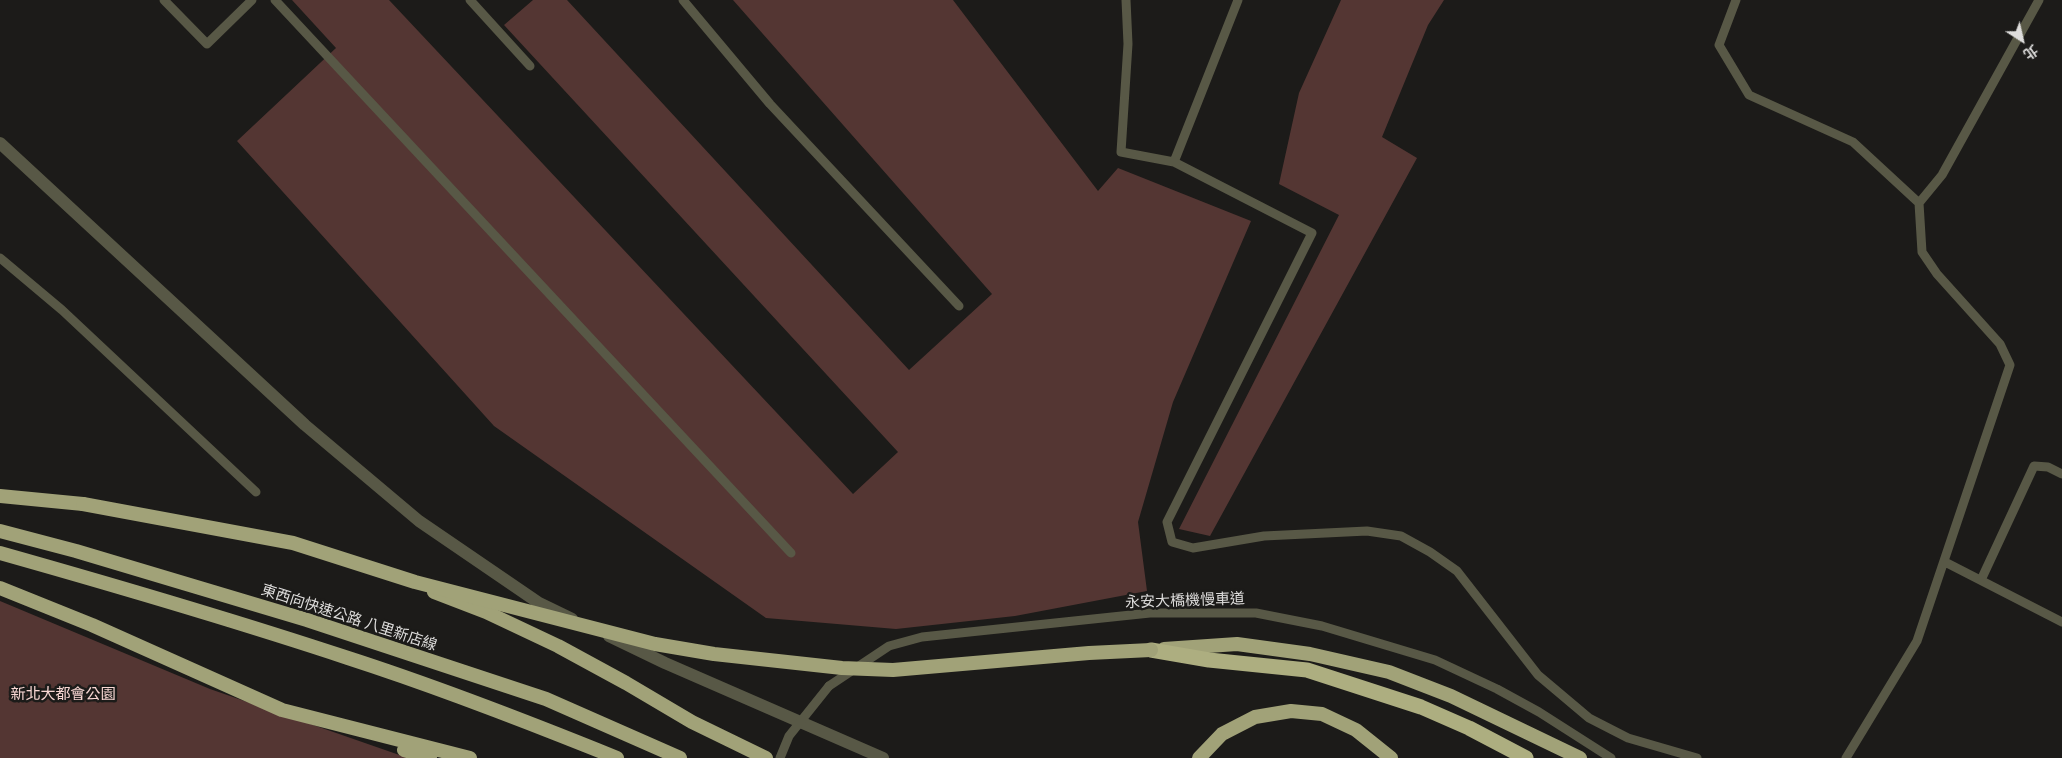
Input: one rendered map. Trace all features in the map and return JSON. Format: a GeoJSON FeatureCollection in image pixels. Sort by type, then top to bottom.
{"type":"FeatureCollection","features":[{"type":"Feature","properties":{"kind":"highway"},"geometry":{"type":"LineString","coordinates":[[0,496],[84,504],[292,544],[415,582],[655,644],[714,654],[842,668],[893,670],[1089,653],[1237,644],[1310,654],[1389,672],[1452,696],[1580,758]]}},
{"type":"Feature","properties":{"kind":"highway","name":"東西向快速公路 八里新店線"},"geometry":{"type":"LineString","coordinates":[[0,531],[76,551],[307,620],[546,699],[680,758]]}},
{"type":"Feature","properties":{"kind":"highway"},"geometry":{"type":"LineString","coordinates":[[0,553],[150,595],[349,658],[547,730],[617,758]]}},
{"type":"Feature","properties":{"kind":"highway"},"geometry":{"type":"LineString","coordinates":[[415,582],[431,591],[486,612],[558,646],[692,722],[766,758]]}},
{"type":"Feature","properties":{"kind":"highway"},"geometry":{"type":"LineString","coordinates":[[0,588],[92,625],[282,710],[430,758]]}},
{"type":"Feature","properties":{"kind":"highway"},"geometry":{"type":"LineString","coordinates":[[1151,650],[1209,660],[1307,670],[1421,707],[1469,728],[1526,758]]}},
{"type":"Feature","properties":{"kind":"highway"},"geometry":{"type":"LineString","coordinates":[[282,710],[470,758]]}},
{"type":"Feature","properties":{"kind":"highway"},"geometry":{"type":"LineString","coordinates":[[1199,758],[1222,734],[1255,717],[1292,711],[1322,714],[1356,730],[1391,758]]}},
{"type":"Feature","properties":{"kind":"street"},"geometry":{"type":"LineString","coordinates":[[0,143],[305,425],[419,521],[539,603],[665,663],[882,758]]}},
{"type":"Feature","properties":{"kind":"lane"},"geometry":{"type":"LineString","coordinates":[[164,0],[207,44],[252,0]]}},
{"type":"Feature","properties":{"kind":"lane"},"geometry":{"type":"LineString","coordinates":[[275,0],[791,553]]}},
{"type":"Feature","properties":{"kind":"lane"},"geometry":{"type":"LineString","coordinates":[[470,0],[530,66]]}},
{"type":"Feature","properties":{"kind":"lane"},"geometry":{"type":"LineString","coordinates":[[683,0],[770,104],[959,306]]}},
{"type":"Feature","properties":{"kind":"lane"},"geometry":{"type":"LineString","coordinates":[[1126,0],[1128,44],[1121,152],[1174,162],[1312,233],[1167,522],[1172,542],[1193,548],[1264,536],[1367,531],[1401,536],[1430,552],[1457,571],[1538,675],[1589,718],[1628,738],[1697,758]]}},
{"type":"Feature","properties":{"kind":"lane"},"geometry":{"type":"LineString","coordinates":[[1174,162],[1238,0]]}},
{"type":"Feature","properties":{"kind":"lane"},"geometry":{"type":"LineString","coordinates":[[1736,0],[1719,46],[1749,95],[1853,142],[1919,203]]}},
{"type":"Feature","properties":{"kind":"lane"},"geometry":{"type":"LineString","coordinates":[[1846,758],[1917,641],[2010,366],[2000,344],[1937,274],[1922,252],[1919,203],[1942,175],[2039,0]]}},
{"type":"Feature","properties":{"kind":"lane"},"geometry":{"type":"LineString","coordinates":[[0,258],[62,310],[256,492]]}},
{"type":"Feature","properties":{"kind":"lane"},"geometry":{"type":"LineString","coordinates":[[1981,580],[2034,466],[2048,467],[2062,474]]}},
{"type":"Feature","properties":{"kind":"lane"},"geometry":{"type":"LineString","coordinates":[[1944,562],[2062,622]]}},
{"type":"Feature","properties":{"kind":"lane","name":"永安大橋機慢車道"},"geometry":{"type":"LineString","coordinates":[[780,758],[789,736],[829,686],[889,646],[922,637],[1150,613],[1256,613],[1322,626],[1435,660],[1497,688],[1611,758]]}},
{"type":"Feature","properties":{"kind":"green space"},"geometry":{"type":"Polygon","coordinates":[[[292,0],[389,0],[853,494],[898,452],[504,25],[533,0],[567,0],[909,370],[992,294],[733,0],[953,0],[1098,191],[1118,168],[1251,221],[1173,402],[1138,522],[1147,591],[1015,616],[896,629],[766,618],[494,426],[237,141],[336,48],[292,0]]]}},
{"type":"Feature","properties":{"kind":"green space"},"geometry":{"type":"Polygon","coordinates":[[[1341,0],[1444,0],[1428,25],[1382,137],[1417,158],[1210,536],[1179,529],[1339,215],[1279,184],[1299,93],[1341,0]]]}},
{"type":"Feature","properties":{"kind":"green space","name":"新北大都會公園"},"geometry":{"type":"Polygon","coordinates":[[[0,601],[210,689],[408,758],[0,758],[0,601]]]}}]}
